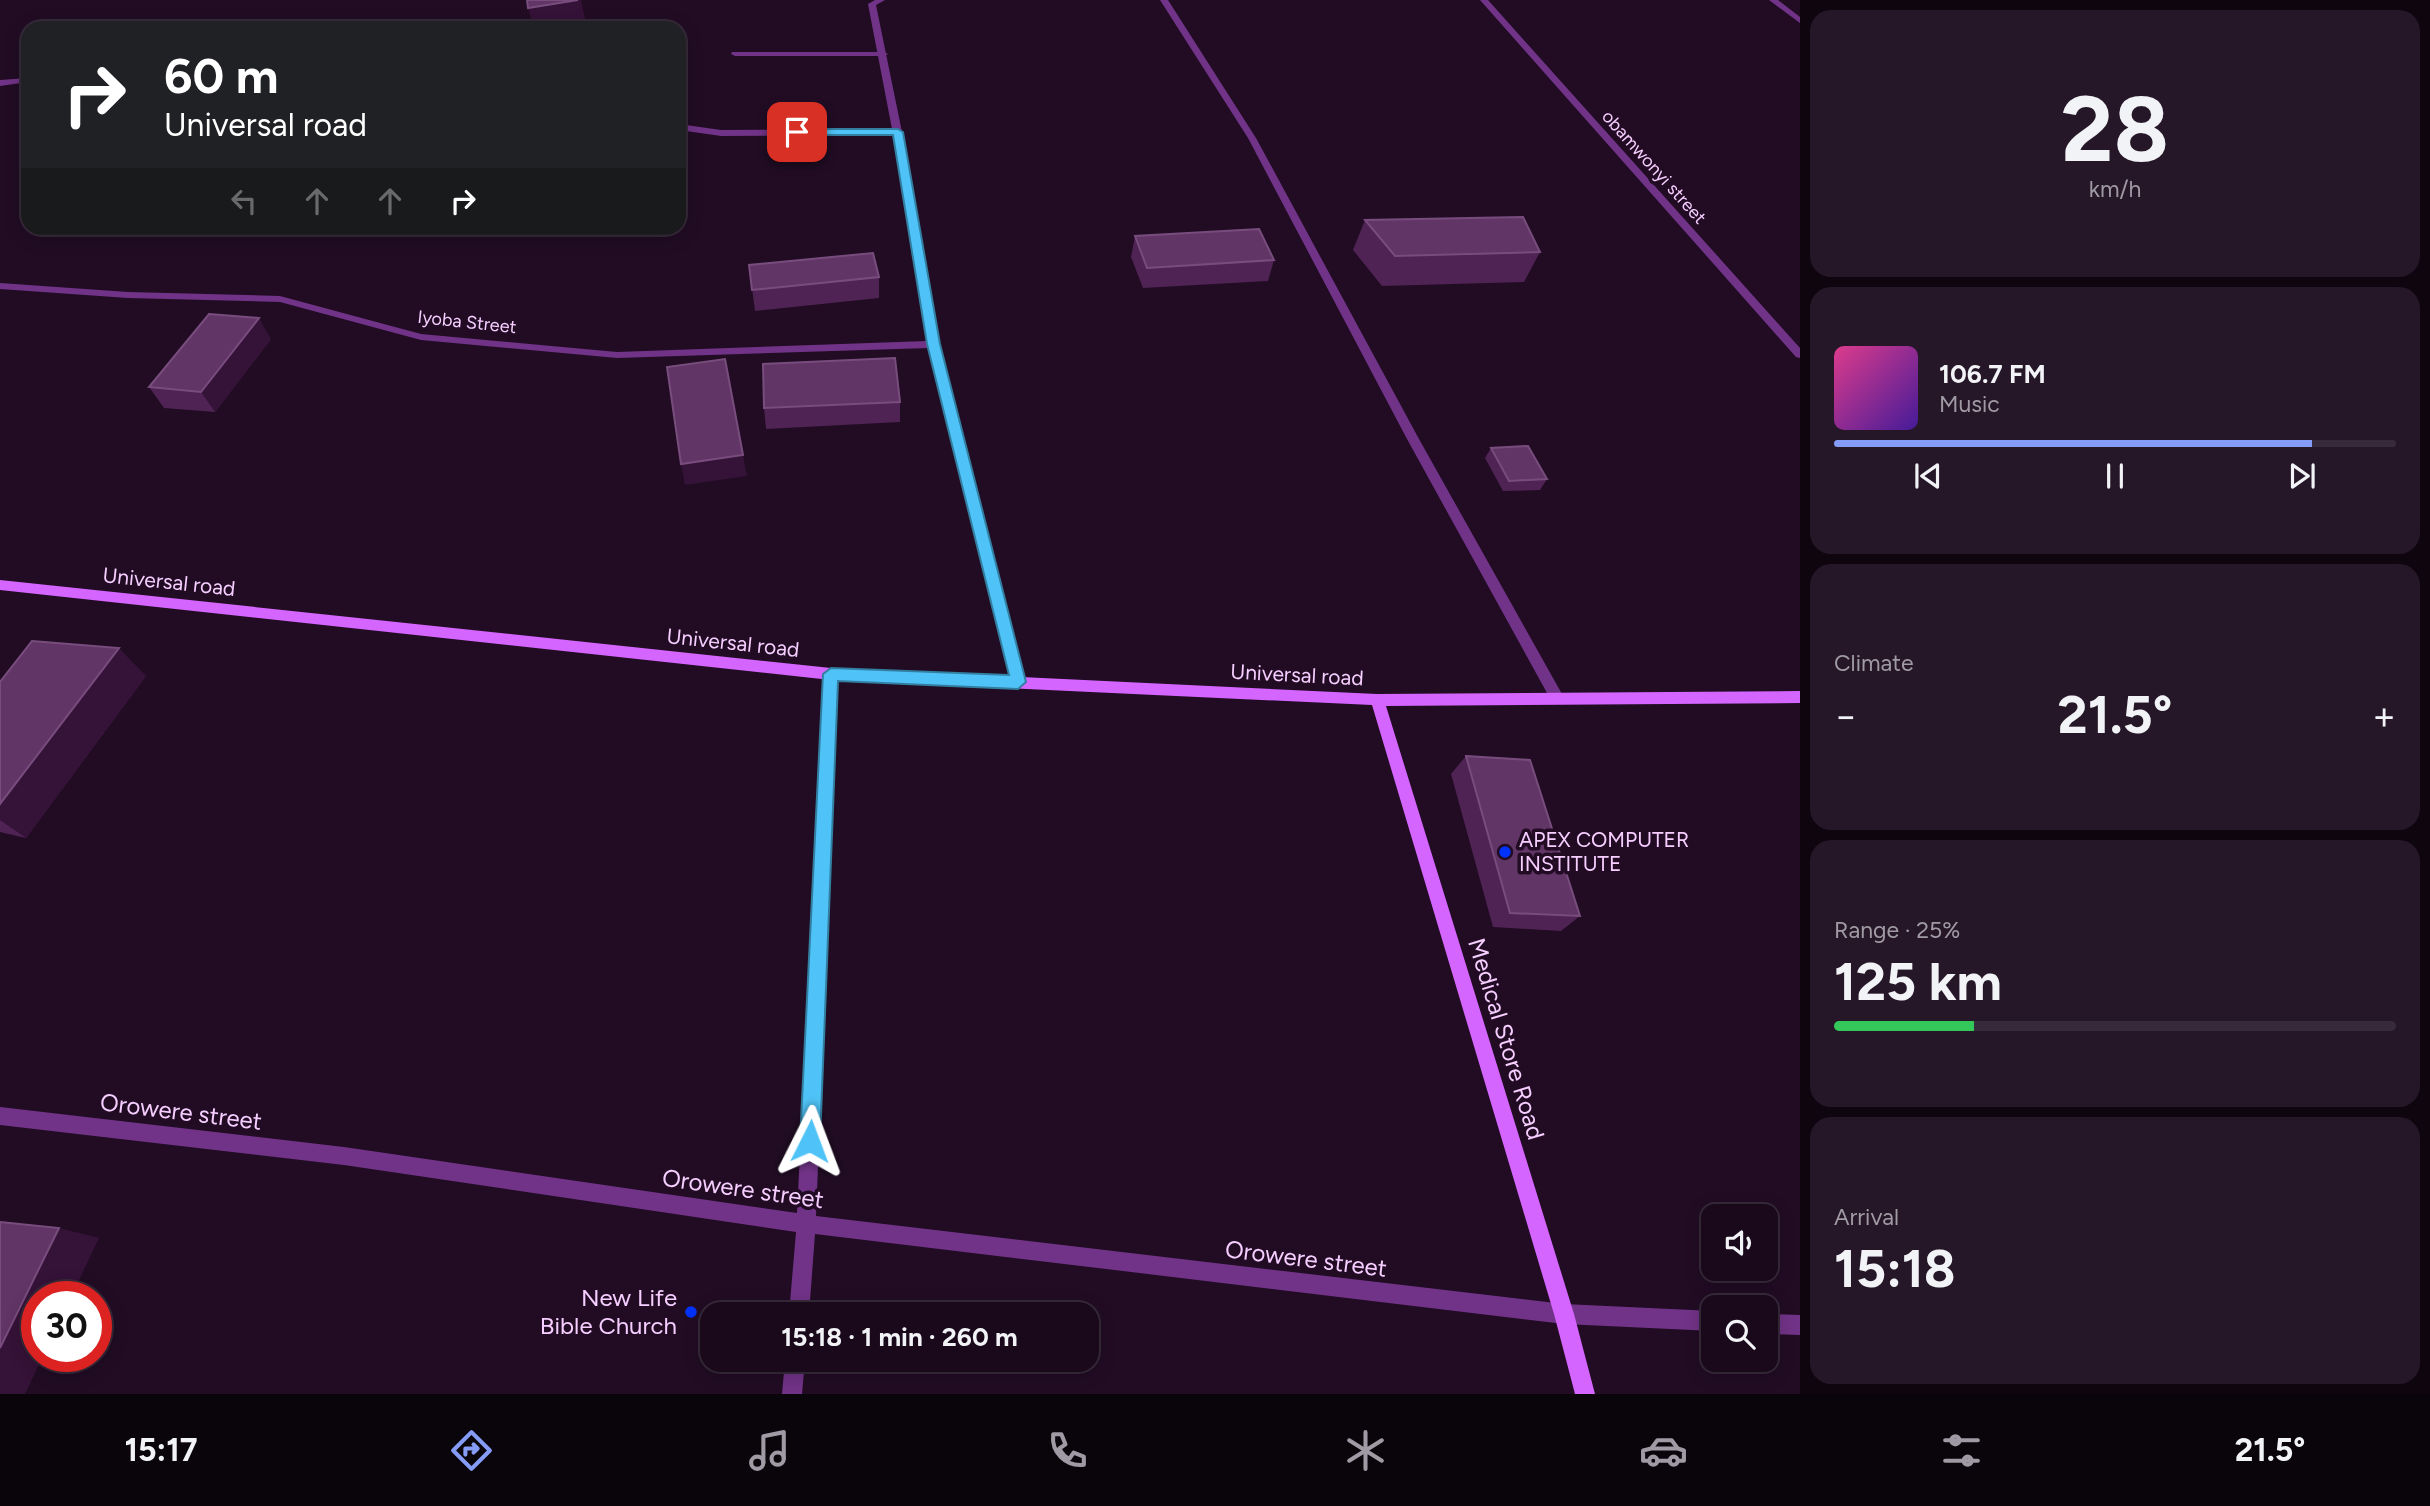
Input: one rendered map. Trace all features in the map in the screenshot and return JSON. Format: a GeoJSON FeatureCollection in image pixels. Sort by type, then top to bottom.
{"type":"FeatureCollection","features":[{"type":"Feature","properties":{"kind":"street"},"geometry":{"type":"LineString","coordinates":[[1164,0],[1252,138],[1413,439],[1558,698]]}},
{"type":"Feature","properties":{"kind":"street","name":"obamwonyi street"},"geometry":{"type":"LineString","coordinates":[[1484,0],[1800,355]]}},
{"type":"Feature","properties":{"kind":"street"},"geometry":{"type":"LineString","coordinates":[[1773,0],[1800,21]]}},
{"type":"Feature","properties":{"kind":"street"},"geometry":{"type":"LineString","coordinates":[[877,2],[933,344],[1018,682]]}},
{"type":"Feature","properties":{"kind":"street"},"geometry":{"type":"LineString","coordinates":[[735,54],[884,54]]}},
{"type":"Feature","properties":{"kind":"street"},"geometry":{"type":"LineString","coordinates":[[0,83],[21,81]]}},
{"type":"Feature","properties":{"kind":"street"},"geometry":{"type":"LineString","coordinates":[[686,128],[721,133],[898,132]]}},
{"type":"Feature","properties":{"kind":"street","name":"Iyoba Street"},"geometry":{"type":"LineString","coordinates":[[0,286],[128,295],[280,299],[421,337],[617,355],[933,344]]}},
{"type":"Feature","properties":{"kind":"street","name":"Universal road"},"geometry":{"type":"LineString","coordinates":[[0,584],[831,674],[1377,699],[1800,697]]}},
{"type":"Feature","properties":{"kind":"street"},"geometry":{"type":"LineString","coordinates":[[800,1302],[806,1224],[831,674]]}},
{"type":"Feature","properties":{"kind":"street","name":"Medical Store Road"},"geometry":{"type":"LineString","coordinates":[[1377,699],[1564,1314],[1585,1394]]}},
{"type":"Feature","properties":{"kind":"street","name":"Orowere street"},"geometry":{"type":"LineString","coordinates":[[0,1116],[344,1156],[806,1224],[1564,1314],[1701,1320]]}},
{"type":"Feature","properties":{"kind":"street"},"geometry":{"type":"LineString","coordinates":[[1778,1324],[1800,1325]]}},
{"type":"Feature","properties":{"kind":"street"},"geometry":{"type":"LineString","coordinates":[[792,1394],[794,1372]]}},
{"type":"Feature","properties":{"kind":"building"},"geometry":{"type":"Polygon","coordinates":[[[527,0],[578,0],[528,8],[527,0]]]}},
{"type":"Feature","properties":{"kind":"building"},"geometry":{"type":"Polygon","coordinates":[[[1523,217],[1540,252],[1395,256],[1365,220],[1523,217]]]}},
{"type":"Feature","properties":{"kind":"building"},"geometry":{"type":"Polygon","coordinates":[[[1259,229],[1274,260],[1147,268],[1135,236],[1259,229]]]}},
{"type":"Feature","properties":{"kind":"building"},"geometry":{"type":"Polygon","coordinates":[[[873,253],[879,277],[752,290],[749,265],[873,253]]]}},
{"type":"Feature","properties":{"kind":"building"},"geometry":{"type":"Polygon","coordinates":[[[209,314],[259,318],[201,392],[149,387],[209,314]]]}},
{"type":"Feature","properties":{"kind":"building"},"geometry":{"type":"Polygon","coordinates":[[[895,358],[900,402],[764,408],[763,364],[895,358]]]}},
{"type":"Feature","properties":{"kind":"building"},"geometry":{"type":"Polygon","coordinates":[[[725,359],[743,455],[681,464],[667,367],[725,359]]]}},
{"type":"Feature","properties":{"kind":"building"},"geometry":{"type":"Polygon","coordinates":[[[1528,446],[1547,479],[1509,481],[1491,448],[1528,446]]]}},
{"type":"Feature","properties":{"kind":"building"},"geometry":{"type":"Polygon","coordinates":[[[32,641],[119,648],[0,804],[0,682],[32,641]]]}},
{"type":"Feature","properties":{"kind":"building"},"geometry":{"type":"Polygon","coordinates":[[[1466,756],[1530,760],[1580,916],[1510,913],[1466,756]]]}},
{"type":"Feature","properties":{"kind":"building"},"geometry":{"type":"Polygon","coordinates":[[[0,1222],[59,1228],[33,1281],[21,1281],[21,1305],[0,1348],[0,1222]]]}},
{"type":"Feature","properties":{"kind":"place","name":"APEX COMPUTER INSTITUTE"},"geometry":{"type":"Point","coordinates":[1505,852]}},
{"type":"Feature","properties":{"kind":"place","name":"New Life Bible Church"},"geometry":{"type":"Point","coordinates":[691,1312]}},
{"type":"Feature","properties":{"kind":"route"},"geometry":{"type":"LineString","coordinates":[[797,132],[898,132],[933,344],[1018,682],[831,674],[810,1141]]}}]}
